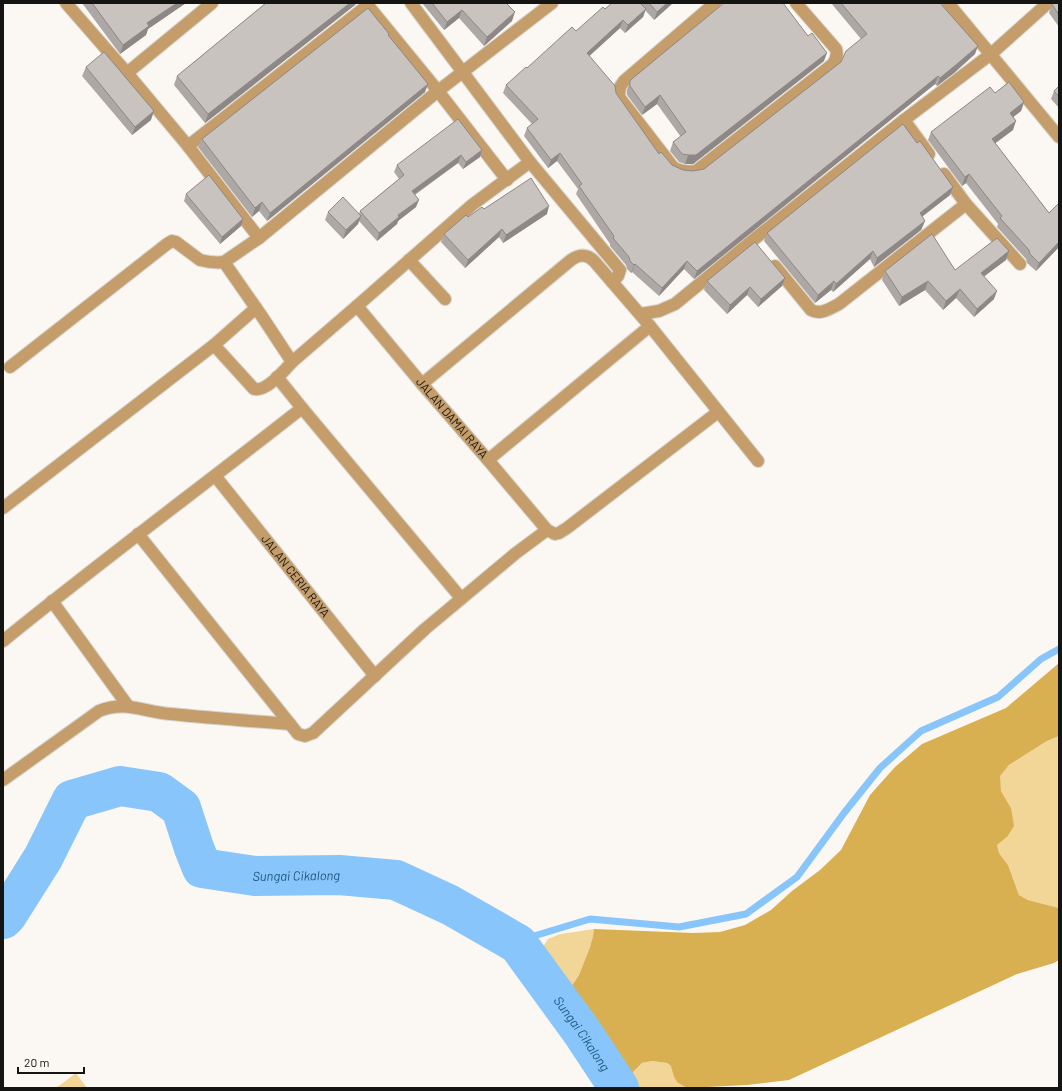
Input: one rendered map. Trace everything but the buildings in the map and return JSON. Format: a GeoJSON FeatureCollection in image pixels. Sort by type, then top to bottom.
{"type":"FeatureCollection","features":[{"type":"Feature","properties":{"kind":"street"},"geometry":{"type":"LineString","coordinates":[[66,3],[188,146],[259,238]]}},
{"type":"Feature","properties":{"kind":"street"},"geometry":{"type":"LineString","coordinates":[[127,73],[198,7],[212,3]]}},
{"type":"Feature","properties":{"kind":"street"},"geometry":{"type":"LineString","coordinates":[[411,3],[530,162],[620,270],[618,276],[612,282]]}},
{"type":"Feature","properties":{"kind":"street"},"geometry":{"type":"LineString","coordinates":[[715,3],[624,81],[619,92],[619,97],[673,166],[683,172],[696,171],[833,64],[836,59],[836,49],[796,3]]}},
{"type":"Feature","properties":{"kind":"street"},"geometry":{"type":"LineString","coordinates":[[948,3],[1059,137]]}},
{"type":"Feature","properties":{"kind":"street"},"geometry":{"type":"LineString","coordinates":[[650,312],[675,304],[904,120],[991,54],[1048,3]]}},
{"type":"Feature","properties":{"kind":"street"},"geometry":{"type":"LineString","coordinates":[[188,146],[367,4],[438,91],[507,180]]}},
{"type":"Feature","properties":{"kind":"street"},"geometry":{"type":"LineString","coordinates":[[10,367],[172,241],[176,242],[200,260],[216,263],[224,262],[259,238],[438,91],[547,4]]}},
{"type":"Feature","properties":{"kind":"street"},"geometry":{"type":"LineString","coordinates":[[904,120],[966,204],[1020,264]]}},
{"type":"Feature","properties":{"kind":"street"},"geometry":{"type":"LineString","coordinates":[[214,345],[254,389],[261,390],[278,377],[292,362],[472,205],[530,162]]}},
{"type":"Feature","properties":{"kind":"street"},"geometry":{"type":"LineString","coordinates":[[753,240],[811,310],[821,312],[839,304],[966,204]]}},
{"type":"Feature","properties":{"kind":"street"},"geometry":{"type":"LineString","coordinates":[[422,384],[576,256],[584,255],[591,258],[612,282],[650,312]]}},
{"type":"Feature","properties":{"kind":"street"},"geometry":{"type":"LineString","coordinates":[[409,260],[445,299]]}},
{"type":"Feature","properties":{"kind":"street"},"geometry":{"type":"LineString","coordinates":[[224,262],[292,362]]}},
{"type":"Feature","properties":{"kind":"street","name":"JALAN DAMAI RAYA"},"geometry":{"type":"LineString","coordinates":[[357,306],[547,530]]}},
{"type":"Feature","properties":{"kind":"street"},"geometry":{"type":"LineString","coordinates":[[3,508],[214,345],[256,308]]}},
{"type":"Feature","properties":{"kind":"street"},"geometry":{"type":"LineString","coordinates":[[650,312],[650,326],[758,461]]}},
{"type":"Feature","properties":{"kind":"street"},"geometry":{"type":"LineString","coordinates":[[488,460],[650,326]]}},
{"type":"Feature","properties":{"kind":"street"},"geometry":{"type":"LineString","coordinates":[[278,377],[302,408],[461,598]]}},
{"type":"Feature","properties":{"kind":"street"},"geometry":{"type":"LineString","coordinates":[[3,641],[52,601],[216,476],[302,408]]}},
{"type":"Feature","properties":{"kind":"street"},"geometry":{"type":"LineString","coordinates":[[138,534],[298,734],[306,736],[313,733],[425,629],[516,553],[547,530],[555,534],[567,528],[718,412]]}},
{"type":"Feature","properties":{"kind":"street","name":"JALAN CERIA RAYA"},"geometry":{"type":"LineString","coordinates":[[216,476],[375,676]]}},
{"type":"Feature","properties":{"kind":"street"},"geometry":{"type":"LineString","coordinates":[[52,601],[128,706]]}},
{"type":"Feature","properties":{"kind":"street"},"geometry":{"type":"LineString","coordinates":[[3,780],[99,710],[107,707],[128,706],[168,714],[290,724]]}},
{"type":"Feature","properties":{"kind":"shaded area"},"geometry":{"type":"Polygon","coordinates":[[[1059,663],[1059,736],[1047,741],[1009,765],[1000,776],[1001,791],[1011,808],[1014,826],[1007,837],[997,845],[999,853],[1008,865],[1019,895],[1028,900],[1059,908],[1059,960],[1054,963],[1017,974],[789,1080],[747,1085],[687,1088],[678,1083],[674,1077],[671,1066],[667,1063],[652,1061],[642,1063],[628,1077],[607,1045],[569,999],[571,987],[579,975],[590,947],[594,929],[694,933],[720,932],[745,925],[771,910],[792,891],[820,870],[841,850],[870,795],[895,767],[922,744],[1006,708],[1059,663]]]}},
{"type":"Feature","properties":{"kind":"shaded area"},"geometry":{"type":"Polygon","coordinates":[[[1059,736],[1059,908],[1028,900],[1019,895],[1008,865],[999,853],[997,845],[1007,837],[1011,808],[1001,791],[999,776],[1009,765],[1047,741],[1059,736]]]}},
{"type":"Feature","properties":{"kind":"shaded area"},"geometry":{"type":"Polygon","coordinates":[[[594,929],[590,947],[579,975],[571,987],[569,999],[539,953],[548,939],[560,934],[594,929]]]}},
{"type":"Feature","properties":{"kind":"shaded area"},"geometry":{"type":"Polygon","coordinates":[[[652,1061],[667,1063],[671,1066],[678,1083],[687,1088],[635,1088],[628,1077],[642,1063],[652,1061]]]}},
{"type":"Feature","properties":{"kind":"shaded area"},"geometry":{"type":"Polygon","coordinates":[[[76,1073],[87,1088],[56,1088],[76,1073]]]}},
{"type":"Feature","properties":{"kind":"waterway"},"geometry":{"type":"LineString","coordinates":[[518,944],[534,936],[590,919],[679,927],[746,914],[797,877],[844,813],[880,768],[921,731],[998,697],[1041,659],[1059,649]]}},
{"type":"Feature","properties":{"kind":"waterway","name":"Sungai Cikalong"},"geometry":{"type":"LineString","coordinates":[[3,919],[43,858],[72,800],[120,786],[159,792],[181,808],[202,868],[255,876],[339,875],[396,880],[450,905],[518,944],[582,1032],[619,1088]]}}]}
